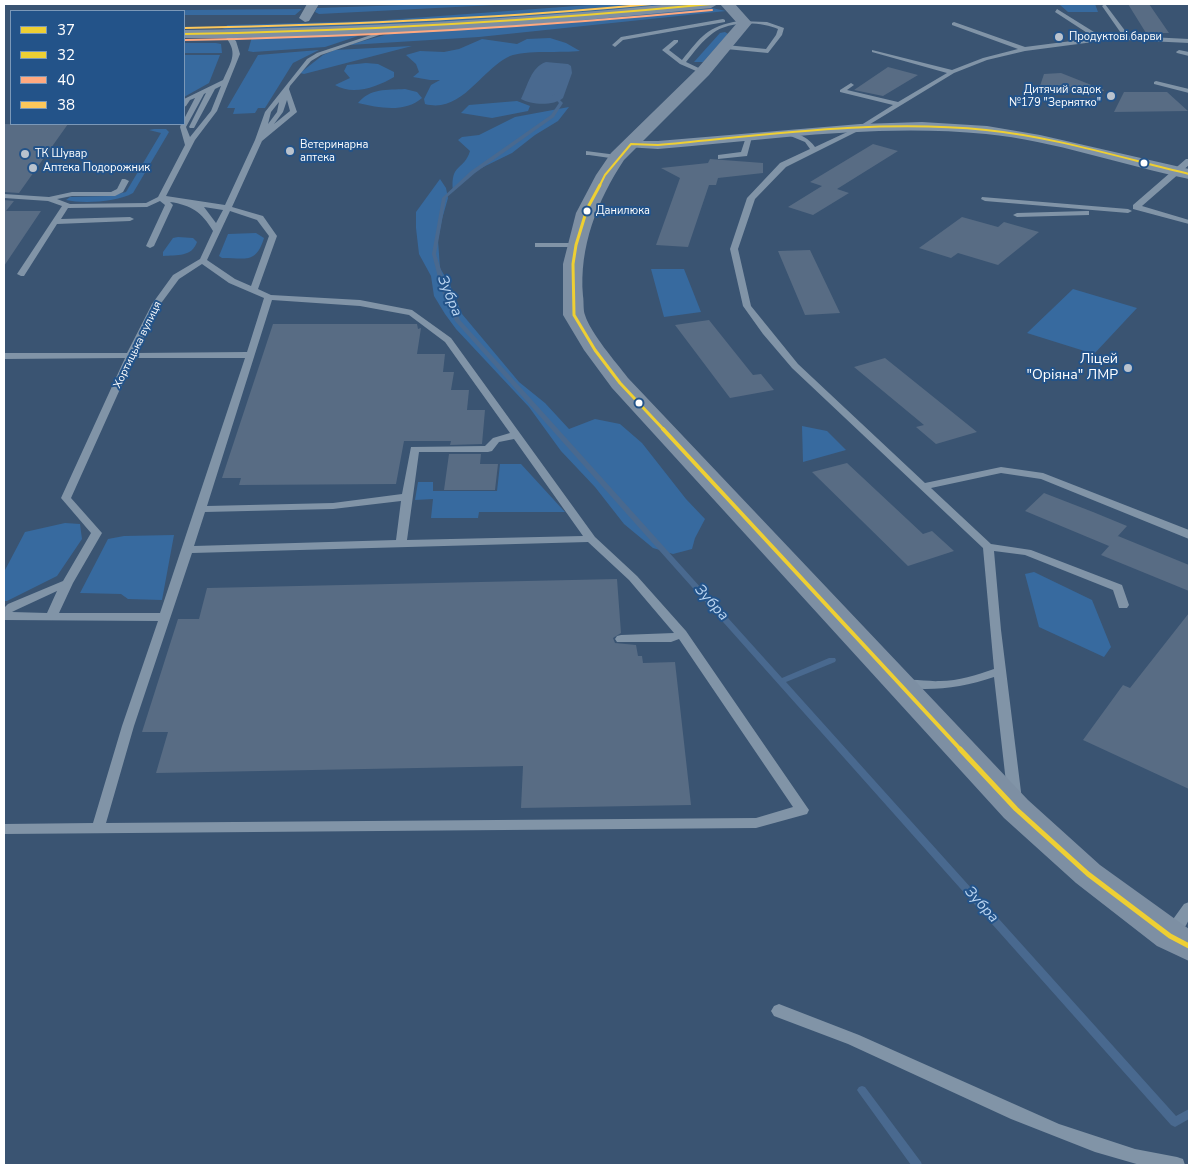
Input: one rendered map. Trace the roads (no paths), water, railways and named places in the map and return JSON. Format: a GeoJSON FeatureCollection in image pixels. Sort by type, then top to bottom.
{"type":"FeatureCollection","features":[{"type":"Feature","properties":{"kind":"street"},"geometry":{"type":"LineString","coordinates":[[305,18],[313,4]]}},
{"type":"Feature","properties":{"kind":"street"},"geometry":{"type":"LineString","coordinates":[[185,20],[242,20],[428,13],[572,4]]}},
{"type":"Feature","properties":{"kind":"street"},"geometry":{"type":"LineString","coordinates":[[185,34],[400,28],[574,17],[711,4]]}},
{"type":"Feature","properties":{"kind":"street"},"geometry":{"type":"LineString","coordinates":[[727,4],[744,20],[726,47],[624,150],[605,175],[587,209],[572,264],[574,315],[595,350],[644,409],[1016,809],[1088,874],[1180,941]]}},
{"type":"Feature","properties":{"kind":"street"},"geometry":{"type":"LineString","coordinates":[[228,34],[221,33],[214,28],[220,24],[242,20]]}},
{"type":"Feature","properties":{"kind":"street"},"geometry":{"type":"LineString","coordinates":[[624,150],[658,145],[860,128],[922,126],[987,130],[1040,139],[1183,173]]}},
{"type":"Feature","properties":{"kind":"lane"},"geometry":{"type":"LineString","coordinates":[[1105,6],[1127,38]]}},
{"type":"Feature","properties":{"kind":"lane"},"geometry":{"type":"LineString","coordinates":[[1057,11],[1101,39]]}},
{"type":"Feature","properties":{"kind":"lane"},"geometry":{"type":"LineString","coordinates":[[691,34],[744,20]]}},
{"type":"Feature","properties":{"kind":"lane"},"geometry":{"type":"LineString","coordinates":[[615,45],[621,39],[744,20],[770,24],[781,28],[779,36],[768,51],[726,47]]}},
{"type":"Feature","properties":{"kind":"lane"},"geometry":{"type":"LineString","coordinates":[[954,24],[1025,49]]}},
{"type":"Feature","properties":{"kind":"lane"},"geometry":{"type":"LineString","coordinates":[[4,829],[756,824],[802,810],[682,634],[633,578],[591,539],[448,340],[412,312],[360,303],[269,297],[232,281],[210,267],[203,260],[259,140],[268,112],[293,77],[309,60],[318,54],[400,28]]}},
{"type":"Feature","properties":{"kind":"lane"},"geometry":{"type":"LineString","coordinates":[[682,63],[714,29]]}},
{"type":"Feature","properties":{"kind":"lane"},"geometry":{"type":"LineString","coordinates":[[4,196],[49,199],[66,205],[147,205],[161,198],[189,146],[214,111],[237,54],[233,41],[228,34]]}},
{"type":"Feature","properties":{"kind":"lane"},"geometry":{"type":"LineString","coordinates":[[1123,605],[1118,588],[1026,552],[988,547],[795,366],[766,332],[747,306],[734,249],[751,198],[783,166],[860,128],[952,72],[985,59],[1025,49],[1101,39],[1127,38],[1189,41]]}},
{"type":"Feature","properties":{"kind":"lane"},"geometry":{"type":"LineString","coordinates":[[676,41],[665,50],[682,63],[703,72]]}},
{"type":"Feature","properties":{"kind":"lane"},"geometry":{"type":"LineString","coordinates":[[874,51],[952,72]]}},
{"type":"Feature","properties":{"kind":"lane"},"geometry":{"type":"LineString","coordinates":[[1179,52],[1189,54]]}},
{"type":"Feature","properties":{"kind":"lane"},"geometry":{"type":"LineString","coordinates":[[185,103],[187,99],[226,81]]}},
{"type":"Feature","properties":{"kind":"lane"},"geometry":{"type":"LineString","coordinates":[[1156,83],[1189,91]]}},
{"type":"Feature","properties":{"kind":"lane"},"geometry":{"type":"LineString","coordinates":[[851,85],[842,91],[898,104]]}},
{"type":"Feature","properties":{"kind":"lane"},"geometry":{"type":"LineString","coordinates":[[192,127],[212,88]]}},
{"type":"Feature","properties":{"kind":"lane"},"geometry":{"type":"LineString","coordinates":[[259,140],[294,112],[286,89]]}},
{"type":"Feature","properties":{"kind":"lane"},"geometry":{"type":"LineString","coordinates":[[185,120],[200,93]]}},
{"type":"Feature","properties":{"kind":"lane"},"geometry":{"type":"LineString","coordinates":[[182,125],[189,146]]}},
{"type":"Feature","properties":{"kind":"lane"},"geometry":{"type":"LineString","coordinates":[[790,134],[808,141],[814,150]]}},
{"type":"Feature","properties":{"kind":"lane"},"geometry":{"type":"LineString","coordinates":[[721,157],[744,154],[749,137]]}},
{"type":"Feature","properties":{"kind":"lane"},"geometry":{"type":"LineString","coordinates":[[589,153],[624,150]]}},
{"type":"Feature","properties":{"kind":"lane"},"geometry":{"type":"LineString","coordinates":[[1018,215],[1128,211],[1183,173],[1189,161]]}},
{"type":"Feature","properties":{"kind":"lane"},"geometry":{"type":"LineString","coordinates":[[49,199],[72,194],[112,194],[120,190],[125,181]]}},
{"type":"Feature","properties":{"kind":"lane"},"geometry":{"type":"LineString","coordinates":[[161,198],[227,208],[260,218],[273,236],[254,290]]}},
{"type":"Feature","properties":{"kind":"lane"},"geometry":{"type":"LineString","coordinates":[[150,246],[169,205],[161,198]]}},
{"type":"Feature","properties":{"kind":"lane"},"geometry":{"type":"LineString","coordinates":[[985,198],[1128,211]]}},
{"type":"Feature","properties":{"kind":"lane"},"geometry":{"type":"LineString","coordinates":[[194,204],[208,215],[216,231]]}},
{"type":"Feature","properties":{"kind":"lane"},"geometry":{"type":"LineString","coordinates":[[21,274],[66,205]]}},
{"type":"Feature","properties":{"kind":"lane"},"geometry":{"type":"LineString","coordinates":[[1136,207],[1189,222]]}},
{"type":"Feature","properties":{"kind":"lane"},"geometry":{"type":"LineString","coordinates":[[55,222],[130,219]]}},
{"type":"Feature","properties":{"kind":"lane"},"geometry":{"type":"LineString","coordinates":[[538,244],[576,245]]}},
{"type":"Feature","properties":{"kind":"lane","name":"Хортицька вулиця"},"geometry":{"type":"LineString","coordinates":[[67,583],[97,533],[66,498],[155,306],[176,277],[203,260]]}},
{"type":"Feature","properties":{"kind":"lane"},"geometry":{"type":"LineString","coordinates":[[98,828],[128,726],[188,550],[269,297]]}},
{"type":"Feature","properties":{"kind":"lane"},"geometry":{"type":"LineString","coordinates":[[4,356],[251,355]]}},
{"type":"Feature","properties":{"kind":"lane"},"geometry":{"type":"LineString","coordinates":[[401,543],[415,449],[488,449],[496,440],[516,435]]}},
{"type":"Feature","properties":{"kind":"lane"},"geometry":{"type":"LineString","coordinates":[[923,487],[1001,470],[1043,476],[1186,533],[1189,536]]}},
{"type":"Feature","properties":{"kind":"lane"},"geometry":{"type":"LineString","coordinates":[[200,509],[333,506],[407,497]]}},
{"type":"Feature","properties":{"kind":"lane"},"geometry":{"type":"LineString","coordinates":[[188,550],[591,539]]}},
{"type":"Feature","properties":{"kind":"lane"},"geometry":{"type":"LineString","coordinates":[[988,547],[1016,809]]}},
{"type":"Feature","properties":{"kind":"lane"},"geometry":{"type":"LineString","coordinates":[[4,614],[12,607],[67,583]]}},
{"type":"Feature","properties":{"kind":"lane"},"geometry":{"type":"LineString","coordinates":[[51,617],[67,583]]}},
{"type":"Feature","properties":{"kind":"lane"},"geometry":{"type":"LineString","coordinates":[[4,614],[51,617],[165,617]]}},
{"type":"Feature","properties":{"kind":"lane"},"geometry":{"type":"LineString","coordinates":[[621,639],[670,638],[682,634]]}},
{"type":"Feature","properties":{"kind":"lane"},"geometry":{"type":"LineString","coordinates":[[898,683],[932,687],[963,684],[1000,671]]}},
{"type":"Feature","properties":{"kind":"lane"},"geometry":{"type":"LineString","coordinates":[[1180,941],[1189,908]]}},
{"type":"Feature","properties":{"kind":"lane"},"geometry":{"type":"LineString","coordinates":[[779,1011],[864,1043],[1057,1133],[1113,1152],[1177,1165]]}},
{"type":"Feature","properties":{"kind":"waterway","name":"Зубра"},"geometry":{"type":"LineString","coordinates":[[554,95],[561,103],[553,116],[473,172],[444,198],[434,254],[444,289],[458,321],[1175,1122],[1189,1114]]}},
{"type":"Feature","properties":{"kind":"waterway"},"geometry":{"type":"LineString","coordinates":[[782,681],[832,660]]}},
{"type":"Feature","properties":{"kind":"waterway"},"geometry":{"type":"LineString","coordinates":[[862,1090],[917,1165]]}},
{"type":"Feature","properties":{"kind":"place","name":"Продуктові барви"},"geometry":{"type":"Point","coordinates":[1059,37]}},
{"type":"Feature","properties":{"kind":"place","name":"Дитячий садок №179 \"Зернятко\""},"geometry":{"type":"Point","coordinates":[1111,96]}},
{"type":"Feature","properties":{"kind":"place","name":"Ветеринарна аптека"},"geometry":{"type":"Point","coordinates":[290,151]}},
{"type":"Feature","properties":{"kind":"place","name":"ТК Шувар"},"geometry":{"type":"Point","coordinates":[25,154]}},
{"type":"Feature","properties":{"kind":"place","name":"Аптека Подорожник"},"geometry":{"type":"Point","coordinates":[33,168]}},
{"type":"Feature","properties":{"kind":"place","name":"Данилюка"},"geometry":{"type":"Point","coordinates":[587,211]}},
{"type":"Feature","properties":{"kind":"place","name":"Ліцей \"Оріяна\" ЛМР"},"geometry":{"type":"Point","coordinates":[1128,368]}}]}
